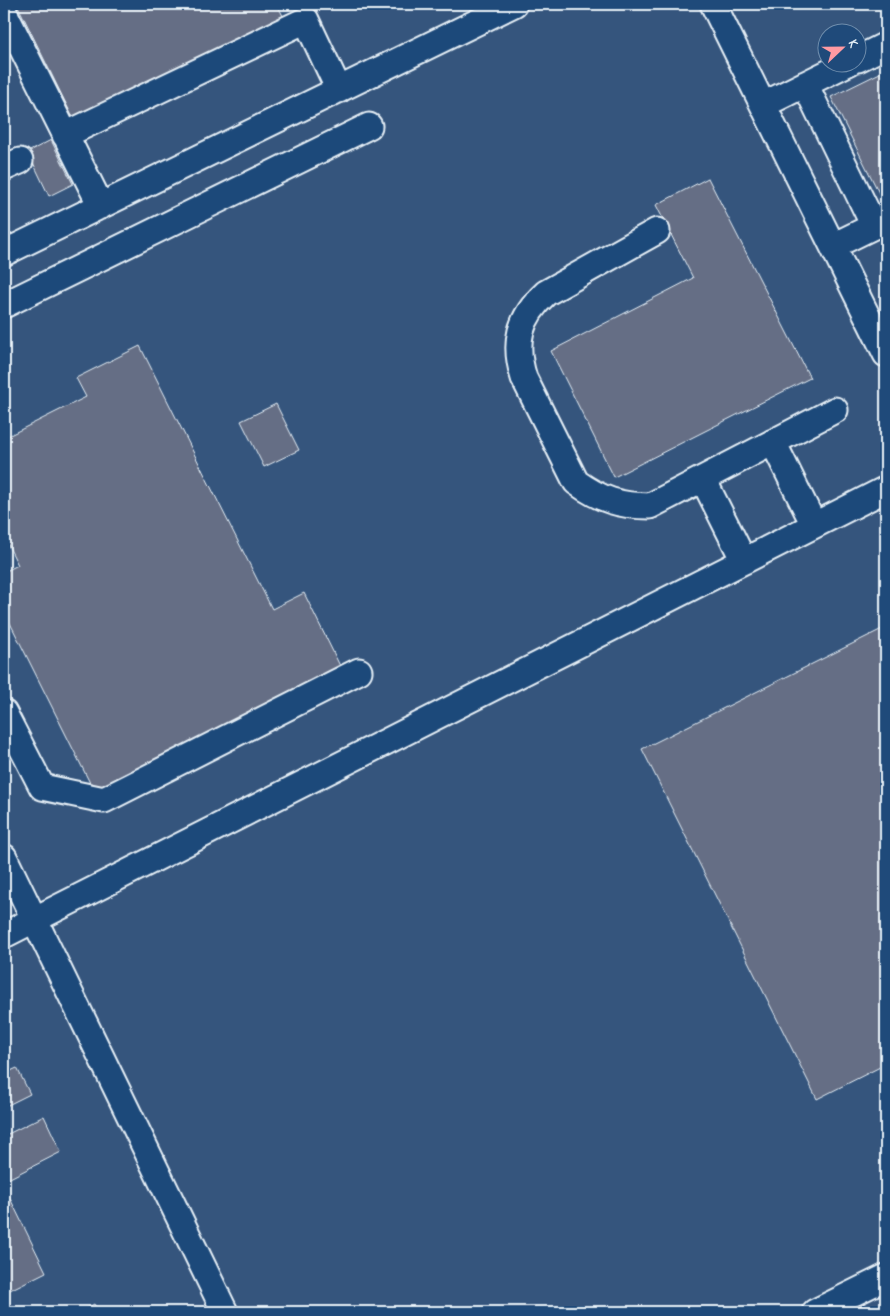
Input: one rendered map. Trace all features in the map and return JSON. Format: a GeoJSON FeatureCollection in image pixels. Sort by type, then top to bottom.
{"type":"FeatureCollection","features":[{"type":"Feature","properties":{"kind":"street"},"geometry":{"type":"LineString","coordinates":[[4,253],[514,4]]}},
{"type":"Feature","properties":{"kind":"street"},"geometry":{"type":"LineString","coordinates":[[713,4],[886,354]]}},
{"type":"Feature","properties":{"kind":"street"},"geometry":{"type":"LineString","coordinates":[[4,12],[101,206]]}},
{"type":"Feature","properties":{"kind":"street"},"geometry":{"type":"LineString","coordinates":[[65,134],[306,20],[339,90]]}},
{"type":"Feature","properties":{"kind":"street"},"geometry":{"type":"LineString","coordinates":[[868,54],[886,45]]}},
{"type":"Feature","properties":{"kind":"street"},"geometry":{"type":"LineString","coordinates":[[763,104],[830,72]]}},
{"type":"Feature","properties":{"kind":"street"},"geometry":{"type":"LineString","coordinates":[[806,84],[880,223],[833,246]]}},
{"type":"Feature","properties":{"kind":"street"},"geometry":{"type":"LineString","coordinates":[[4,305],[369,126]]}},
{"type":"Feature","properties":{"kind":"street"},"geometry":{"type":"LineString","coordinates":[[657,231],[546,293],[529,312],[519,335],[519,364],[524,378],[576,482],[589,491],[618,503],[650,506],[835,410]]}},
{"type":"Feature","properties":{"kind":"street"},"geometry":{"type":"LineString","coordinates":[[773,442],[814,526]]}},
{"type":"Feature","properties":{"kind":"street"},"geometry":{"type":"LineString","coordinates":[[703,478],[744,561]]}},
{"type":"Feature","properties":{"kind":"street"},"geometry":{"type":"LineString","coordinates":[[4,935],[886,489]]}},
{"type":"Feature","properties":{"kind":"street"},"geometry":{"type":"LineString","coordinates":[[4,713],[42,786],[104,800],[359,670]]}},
{"type":"Feature","properties":{"kind":"street"},"geometry":{"type":"LineString","coordinates":[[4,857],[225,1312]]}},
{"type":"Feature","properties":{"kind":"street"},"geometry":{"type":"LineString","coordinates":[[815,1312],[886,1276]]}},
{"type":"Feature","properties":{"kind":"shaded area"},"geometry":{"type":"Polygon","coordinates":[[[4,4],[886,4],[886,1312],[4,1312],[4,4]]]}},
{"type":"Feature","properties":{"kind":"building"},"geometry":{"type":"Polygon","coordinates":[[[17,4],[277,4],[284,18],[75,122],[17,4]]]}},
{"type":"Feature","properties":{"kind":"building"},"geometry":{"type":"Polygon","coordinates":[[[886,70],[886,197],[882,199],[831,97],[886,70]]]}},
{"type":"Feature","properties":{"kind":"building"},"geometry":{"type":"Polygon","coordinates":[[[51,140],[73,184],[49,196],[28,152],[51,140]]]}},
{"type":"Feature","properties":{"kind":"building"},"geometry":{"type":"Polygon","coordinates":[[[708,178],[810,378],[614,477],[551,351],[693,278],[656,205],[708,178]]]}},
{"type":"Feature","properties":{"kind":"building"},"geometry":{"type":"Polygon","coordinates":[[[140,346],[272,609],[304,593],[342,670],[96,795],[4,611],[4,572],[18,565],[4,537],[4,438],[86,397],[76,378],[140,346]]]}},
{"type":"Feature","properties":{"kind":"building"},"geometry":{"type":"Polygon","coordinates":[[[276,404],[299,450],[264,467],[241,421],[276,404]]]}},
{"type":"Feature","properties":{"kind":"building"},"geometry":{"type":"Polygon","coordinates":[[[886,627],[886,1064],[817,1099],[642,749],[886,627]]]}},
{"type":"Feature","properties":{"kind":"building"},"geometry":{"type":"Polygon","coordinates":[[[17,1068],[30,1094],[4,1107],[4,1074],[17,1068]]]}},
{"type":"Feature","properties":{"kind":"building"},"geometry":{"type":"Polygon","coordinates":[[[44,1116],[61,1152],[4,1181],[4,1136],[44,1116]]]}},
{"type":"Feature","properties":{"kind":"building"},"geometry":{"type":"Polygon","coordinates":[[[4,1186],[46,1272],[4,1293],[4,1186]]]}},
{"type":"Feature","properties":{"kind":"building"},"geometry":{"type":"Polygon","coordinates":[[[94,1304],[99,1312],[80,1312],[94,1304]]]}}]}
